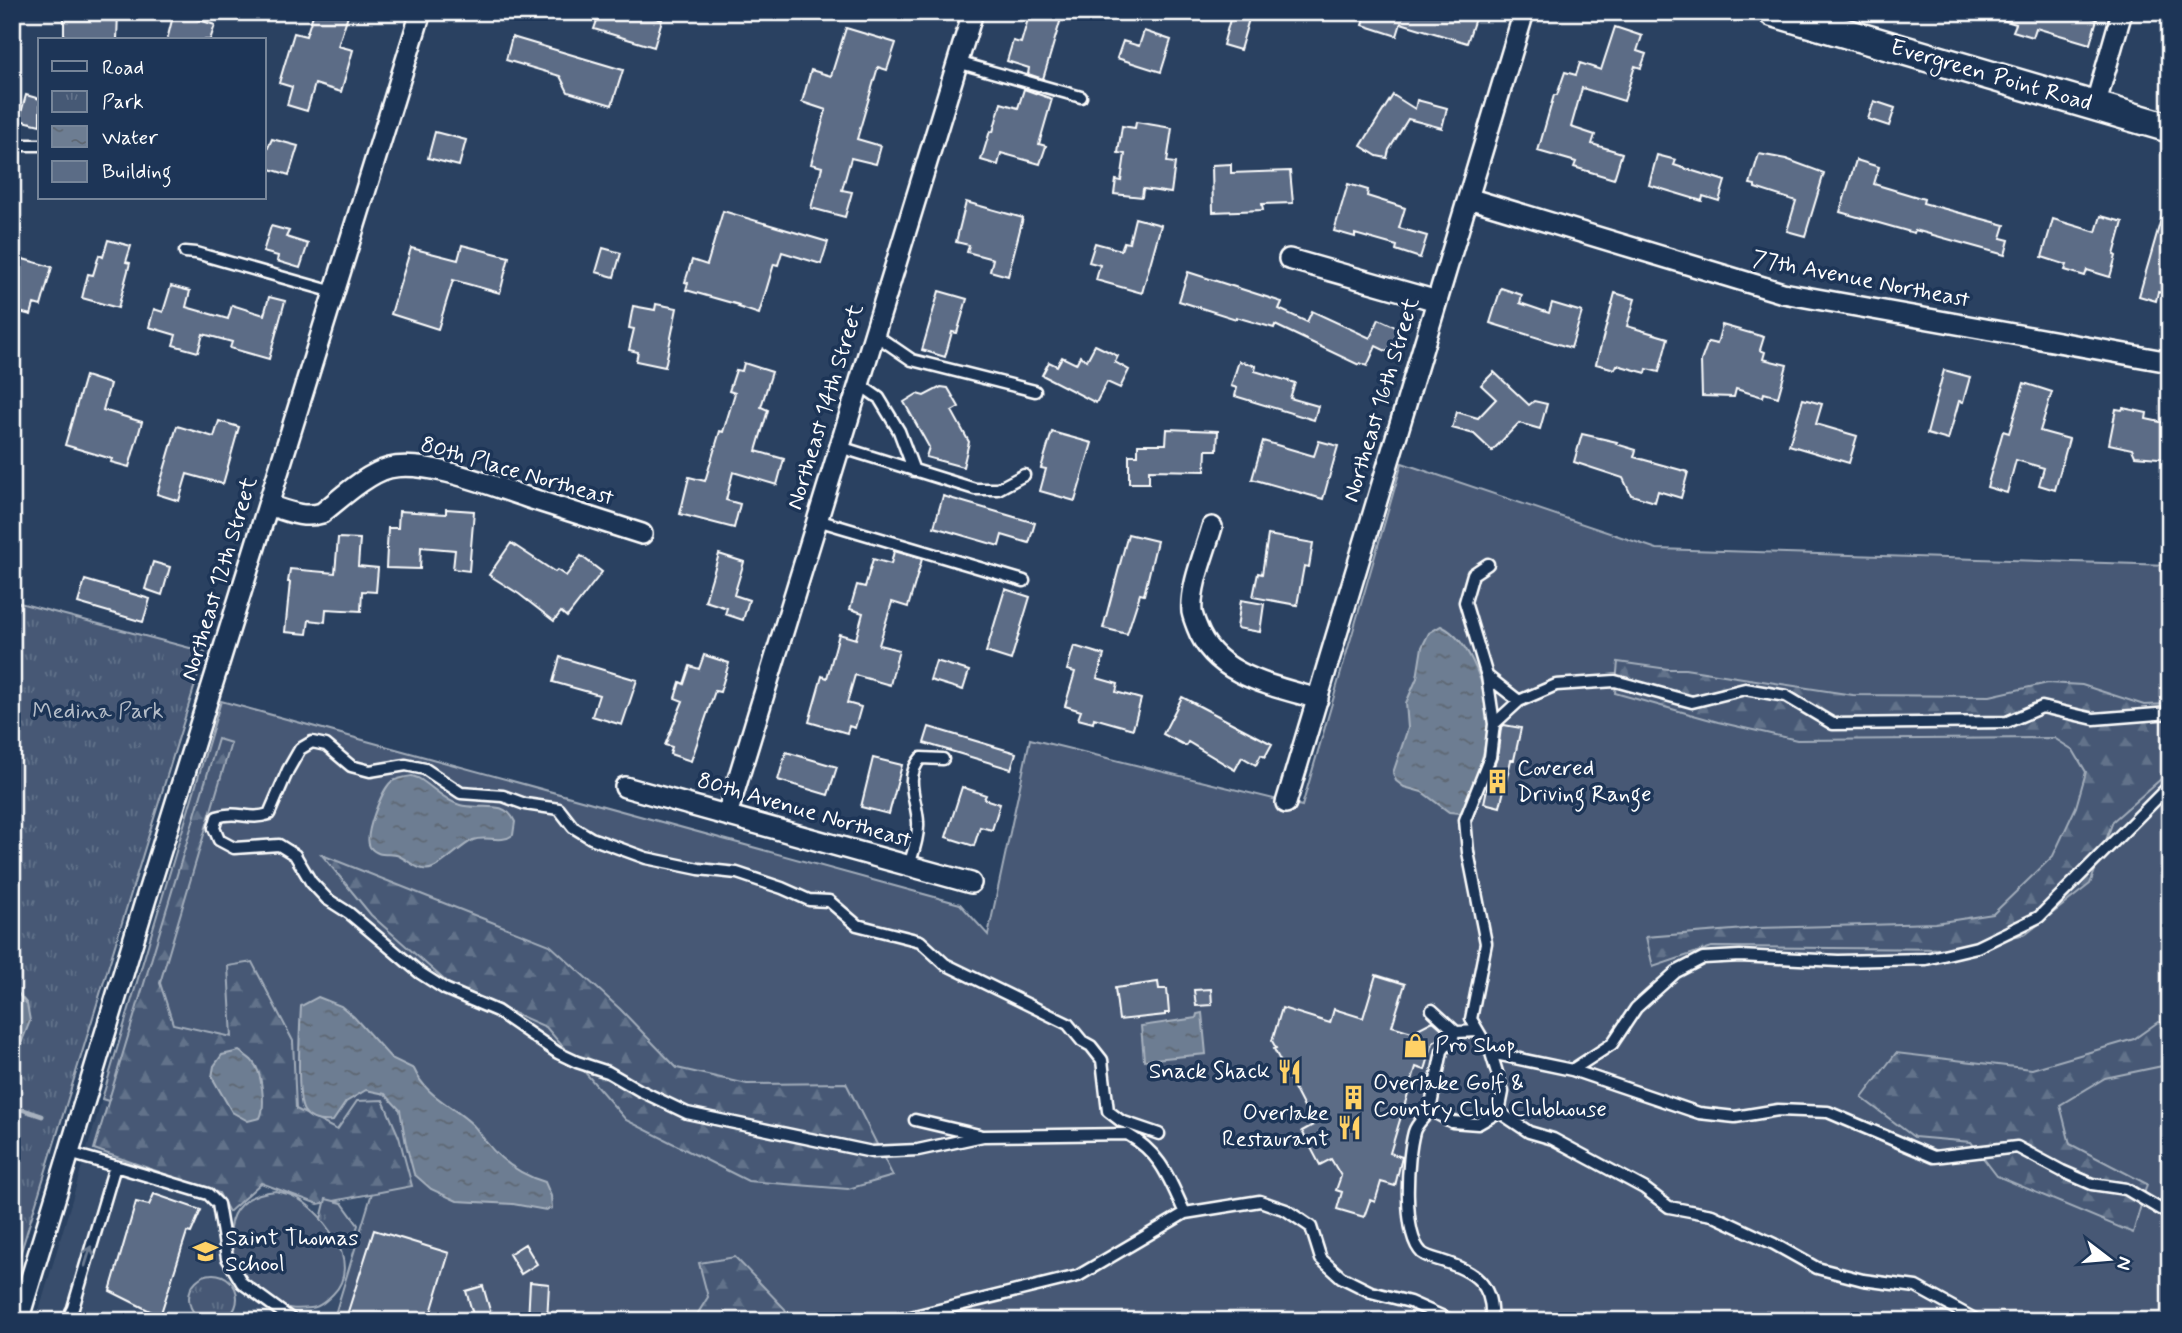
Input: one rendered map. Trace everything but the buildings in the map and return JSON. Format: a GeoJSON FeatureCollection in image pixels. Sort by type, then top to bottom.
{"type":"FeatureCollection","features":[{"type":"Feature","properties":{"kind":"street","name":"Northeast 12th Street"},"geometry":{"type":"LineString","coordinates":[[18,1321],[421,12]]}},
{"type":"Feature","properties":{"kind":"street","name":"Northeast 14th Street"},"geometry":{"type":"LineString","coordinates":[[727,815],[973,12]]}},
{"type":"Feature","properties":{"kind":"street","name":"Northeast 16th Street"},"geometry":{"type":"LineString","coordinates":[[1286,803],[1524,12]]}},
{"type":"Feature","properties":{"kind":"street","name":"Evergreen Point Road"},"geometry":{"type":"LineString","coordinates":[[1773,12],[2170,128]]}},
{"type":"Feature","properties":{"kind":"street"},"geometry":{"type":"LineString","coordinates":[[2095,106],[2122,12]]}},
{"type":"Feature","properties":{"kind":"street","name":"77th Avenue Northeast"},"geometry":{"type":"LineString","coordinates":[[1468,198],[1796,296],[2170,362]]}},
{"type":"Feature","properties":{"kind":"street"},"geometry":{"type":"LineString","coordinates":[[1289,259],[1437,301]]}},
{"type":"Feature","properties":{"kind":"street","name":"80th Place Northeast"},"geometry":{"type":"LineString","coordinates":[[268,505],[303,516],[314,515],[322,513],[361,483],[385,469],[402,466],[430,468],[642,534]]}},
{"type":"Feature","properties":{"kind":"street"},"geometry":{"type":"LineString","coordinates":[[1212,527],[1194,591],[1192,613],[1200,636],[1213,653],[1232,669],[1251,678],[1318,699]]}},
{"type":"Feature","properties":{"kind":"street","name":"80th Avenue Northeast"},"geometry":{"type":"LineString","coordinates":[[625,787],[971,883]]}},
{"type":"Feature","properties":{"kind":"lane"},"geometry":{"type":"LineString","coordinates":[[957,62],[1081,97]]}},
{"type":"Feature","properties":{"kind":"lane"},"geometry":{"type":"LineString","coordinates":[[12,145],[38,145]]}},
{"type":"Feature","properties":{"kind":"lane"},"geometry":{"type":"LineString","coordinates":[[185,252],[334,292]]}},
{"type":"Feature","properties":{"kind":"lane"},"geometry":{"type":"LineString","coordinates":[[874,334],[912,360],[1035,391]]}},
{"type":"Feature","properties":{"kind":"lane"},"geometry":{"type":"LineString","coordinates":[[859,384],[879,398],[899,431],[914,471]]}},
{"type":"Feature","properties":{"kind":"lane"},"geometry":{"type":"LineString","coordinates":[[840,447],[975,489],[998,489],[1024,475]]}},
{"type":"Feature","properties":{"kind":"lane"},"geometry":{"type":"LineString","coordinates":[[817,520],[1024,581]]}},
{"type":"Feature","properties":{"kind":"lane"},"geometry":{"type":"LineString","coordinates":[[1430,1111],[1452,1122],[1478,1124],[1499,1112],[1503,1092],[1491,1053],[1471,1019],[1486,943],[1468,852],[1465,820],[1490,757],[1494,724],[1487,676],[1465,601],[1473,574],[1488,564]]}},
{"type":"Feature","properties":{"kind":"lane"},"geometry":{"type":"LineString","coordinates":[[1487,676],[1519,701]]}},
{"type":"Feature","properties":{"kind":"lane"},"geometry":{"type":"LineString","coordinates":[[1494,724],[1519,701],[1556,685],[1615,681],[1692,702],[1745,689],[1786,696],[1833,724],[2007,722],[2042,707],[2094,719],[2170,713]]}},
{"type":"Feature","properties":{"kind":"lane"},"geometry":{"type":"LineString","coordinates":[[1141,1142],[1159,1134],[1121,1121],[1108,1111],[1102,1060],[1068,1024],[945,964],[920,941],[857,925],[829,901],[809,900],[737,873],[699,869],[646,858],[590,838],[573,827],[559,809],[525,804],[503,796],[461,793],[425,769],[406,765],[370,771],[351,766],[326,745],[312,743],[300,749],[269,814],[257,818],[231,813],[217,817],[214,828],[219,840],[234,848],[279,845],[295,855],[311,883],[327,899],[349,913],[420,973],[498,1012],[558,1053],[608,1072],[687,1113],[872,1152],[918,1150],[983,1136],[1127,1134],[1141,1142],[1159,1159],[1185,1213]]}},
{"type":"Feature","properties":{"kind":"lane"},"geometry":{"type":"LineString","coordinates":[[909,866],[919,822],[912,774],[920,758],[943,760]]}},
{"type":"Feature","properties":{"kind":"lane"},"geometry":{"type":"LineString","coordinates":[[1572,1070],[1612,1044],[1636,1008],[1676,972],[1703,958],[1740,956],[1838,961],[1926,959],[1977,947],[2039,917],[2170,785]]}},
{"type":"Feature","properties":{"kind":"lane"},"geometry":{"type":"LineString","coordinates":[[1432,1010],[1456,1032],[1478,1031]]}},
{"type":"Feature","properties":{"kind":"lane"},"geometry":{"type":"LineString","coordinates":[[1456,1032],[1442,1051],[1430,1111],[1415,1129],[1408,1187],[1410,1226],[1414,1242],[1424,1255],[1464,1268],[1480,1279],[1490,1297],[1491,1321]]}},
{"type":"Feature","properties":{"kind":"lane"},"geometry":{"type":"LineString","coordinates":[[1491,1053],[1572,1070],[1699,1113],[1735,1117],[1778,1110],[1828,1112],[1934,1157],[2017,1147],[2092,1184],[2126,1189],[2170,1215]]}},
{"type":"Feature","properties":{"kind":"lane"},"geometry":{"type":"LineString","coordinates":[[1499,1112],[1529,1132],[1553,1139],[1644,1188],[1669,1208],[1712,1215],[1817,1268],[1863,1280],[1916,1287],[1978,1321]]}},
{"type":"Feature","properties":{"kind":"lane"},"geometry":{"type":"LineString","coordinates":[[915,1120],[983,1136]]}},
{"type":"Feature","properties":{"kind":"lane"},"geometry":{"type":"LineString","coordinates":[[69,1153],[208,1194],[218,1204],[228,1258],[242,1283],[294,1321]]}},
{"type":"Feature","properties":{"kind":"lane"},"geometry":{"type":"LineString","coordinates":[[66,1321],[115,1166]]}},
{"type":"Feature","properties":{"kind":"lane"},"geometry":{"type":"LineString","coordinates":[[894,1321],[1078,1276],[1185,1213],[1260,1202],[1286,1210],[1311,1227],[1321,1259],[1341,1277],[1371,1292],[1410,1302],[1453,1321]]}},
{"type":"Feature","properties":{"kind":"shaded area","name":"Saint Thomas School"},"geometry":{"type":"Polygon","coordinates":[[[102,1099],[376,1183],[333,1321],[36,1321],[102,1099]]]}},
{"type":"Feature","properties":{"kind":"green space"},"geometry":{"type":"Polygon","coordinates":[[[1402,463],[1657,549],[2170,565],[2170,1321],[333,1321],[375,1183],[102,1099],[221,701],[960,904],[988,935],[1030,739],[1302,806],[1402,463]]]}},
{"type":"Feature","properties":{"kind":"green space","name":"Medina Park"},"geometry":{"type":"Polygon","coordinates":[[[12,601],[205,652],[12,1281],[12,601]]]}},
{"type":"Feature","properties":{"kind":"green space"},"geometry":{"type":"Polygon","coordinates":[[[1618,662],[1685,669],[1853,695],[1990,696],[2048,683],[2082,685],[2144,705],[2170,704],[2170,771],[2113,821],[2090,884],[2026,934],[1956,949],[1712,947],[1653,967],[1646,937],[1758,928],[1935,923],[1993,914],[2053,856],[2076,807],[2086,772],[2073,750],[2054,738],[1797,740],[1718,722],[1615,693],[1618,662]]]}},
{"type":"Feature","properties":{"kind":"green space"},"geometry":{"type":"Polygon","coordinates":[[[218,739],[231,743],[160,983],[173,1024],[232,1037],[228,966],[252,962],[293,1041],[296,1109],[337,1130],[357,1101],[383,1100],[399,1137],[412,1186],[318,1204],[261,1183],[229,1212],[219,1193],[94,1149],[218,739]]]}},
{"type":"Feature","properties":{"kind":"green space"},"geometry":{"type":"Polygon","coordinates":[[[322,855],[550,945],[620,1009],[677,1068],[747,1084],[846,1083],[893,1176],[848,1189],[748,1181],[626,1120],[546,1027],[450,985],[371,915],[322,855]]]}},
{"type":"Feature","properties":{"kind":"green space"},"geometry":{"type":"Polygon","coordinates":[[[2158,1022],[2170,1026],[2170,1049],[2162,1066],[2105,1078],[2060,1105],[2070,1144],[2147,1184],[2133,1233],[1997,1176],[1971,1142],[1914,1137],[1862,1098],[1896,1053],[2032,1069],[2134,1039],[2158,1022]]]}},
{"type":"Feature","properties":{"kind":"green space"},"geometry":{"type":"Polygon","coordinates":[[[276,1191],[291,1195],[315,1212],[326,1224],[342,1253],[344,1268],[341,1282],[333,1294],[320,1305],[298,1309],[284,1307],[266,1298],[250,1283],[238,1265],[231,1246],[230,1227],[236,1210],[251,1197],[276,1191]]]}},
{"type":"Feature","properties":{"kind":"green space"},"geometry":{"type":"Polygon","coordinates":[[[326,1199],[342,1203],[358,1225],[352,1244],[336,1239],[321,1219],[326,1199]]]}},
{"type":"Feature","properties":{"kind":"green space"},"geometry":{"type":"Polygon","coordinates":[[[735,1257],[785,1309],[790,1321],[693,1321],[708,1297],[699,1263],[735,1257]]]}},
{"type":"Feature","properties":{"kind":"green space"},"geometry":{"type":"Polygon","coordinates":[[[213,1274],[230,1281],[237,1298],[230,1315],[213,1322],[196,1315],[189,1298],[196,1281],[213,1274]]]}},
{"type":"Feature","properties":{"kind":"water"},"geometry":{"type":"Polygon","coordinates":[[[1441,626],[1452,633],[1469,655],[1481,683],[1487,712],[1488,725],[1482,758],[1470,795],[1460,813],[1449,812],[1422,792],[1404,787],[1396,781],[1393,773],[1408,728],[1406,703],[1417,678],[1422,647],[1429,633],[1441,626]]]}},
{"type":"Feature","properties":{"kind":"water"},"geometry":{"type":"Polygon","coordinates":[[[412,776],[454,803],[505,810],[515,822],[513,835],[504,839],[473,840],[443,862],[428,869],[419,868],[399,856],[380,854],[373,850],[369,841],[371,824],[387,787],[391,782],[412,776]]]}},
{"type":"Feature","properties":{"kind":"water"},"geometry":{"type":"Polygon","coordinates":[[[12,986],[27,1004],[30,1021],[14,1061],[16,1079],[12,1089],[12,986]]]}},
{"type":"Feature","properties":{"kind":"water"},"geometry":{"type":"Polygon","coordinates":[[[318,997],[341,1006],[391,1058],[414,1069],[426,1087],[473,1125],[505,1162],[528,1176],[545,1182],[551,1196],[552,1208],[546,1210],[513,1204],[457,1201],[431,1189],[414,1174],[400,1110],[385,1094],[366,1090],[346,1102],[333,1121],[310,1117],[304,1111],[300,1092],[301,1006],[318,997]]]}},
{"type":"Feature","properties":{"kind":"water"},"geometry":{"type":"Polygon","coordinates":[[[1202,1013],[1206,1054],[1144,1060],[1141,1026],[1196,1018],[1197,1014],[1202,1013]]]}},
{"type":"Feature","properties":{"kind":"water"},"geometry":{"type":"Polygon","coordinates":[[[239,1051],[256,1067],[262,1089],[263,1106],[260,1118],[248,1121],[232,1112],[212,1077],[214,1066],[222,1055],[239,1051]]]}},
{"type":"Feature","properties":{"kind":"waterway"},"geometry":{"type":"LineString","coordinates":[[24,1110],[42,1116]]}},
{"type":"Feature","properties":{"kind":"place","name":"Covered Driving Range"},"geometry":{"type":"Point","coordinates":[1497,782]}},
{"type":"Feature","properties":{"kind":"place","name":"Pro Shop"},"geometry":{"type":"Point","coordinates":[1415,1046]}},
{"type":"Feature","properties":{"kind":"place","name":"Snack Shack"},"geometry":{"type":"Point","coordinates":[1290,1072]}},
{"type":"Feature","properties":{"kind":"place","name":"Overlake Golf & Country Club Clubhouse"},"geometry":{"type":"Point","coordinates":[1353,1097]}},
{"type":"Feature","properties":{"kind":"place","name":"Overlake Restaurant"},"geometry":{"type":"Point","coordinates":[1349,1127]}},
{"type":"Feature","properties":{"kind":"place","name":"Saint Thomas School"},"geometry":{"type":"Point","coordinates":[205,1252]}}]}
